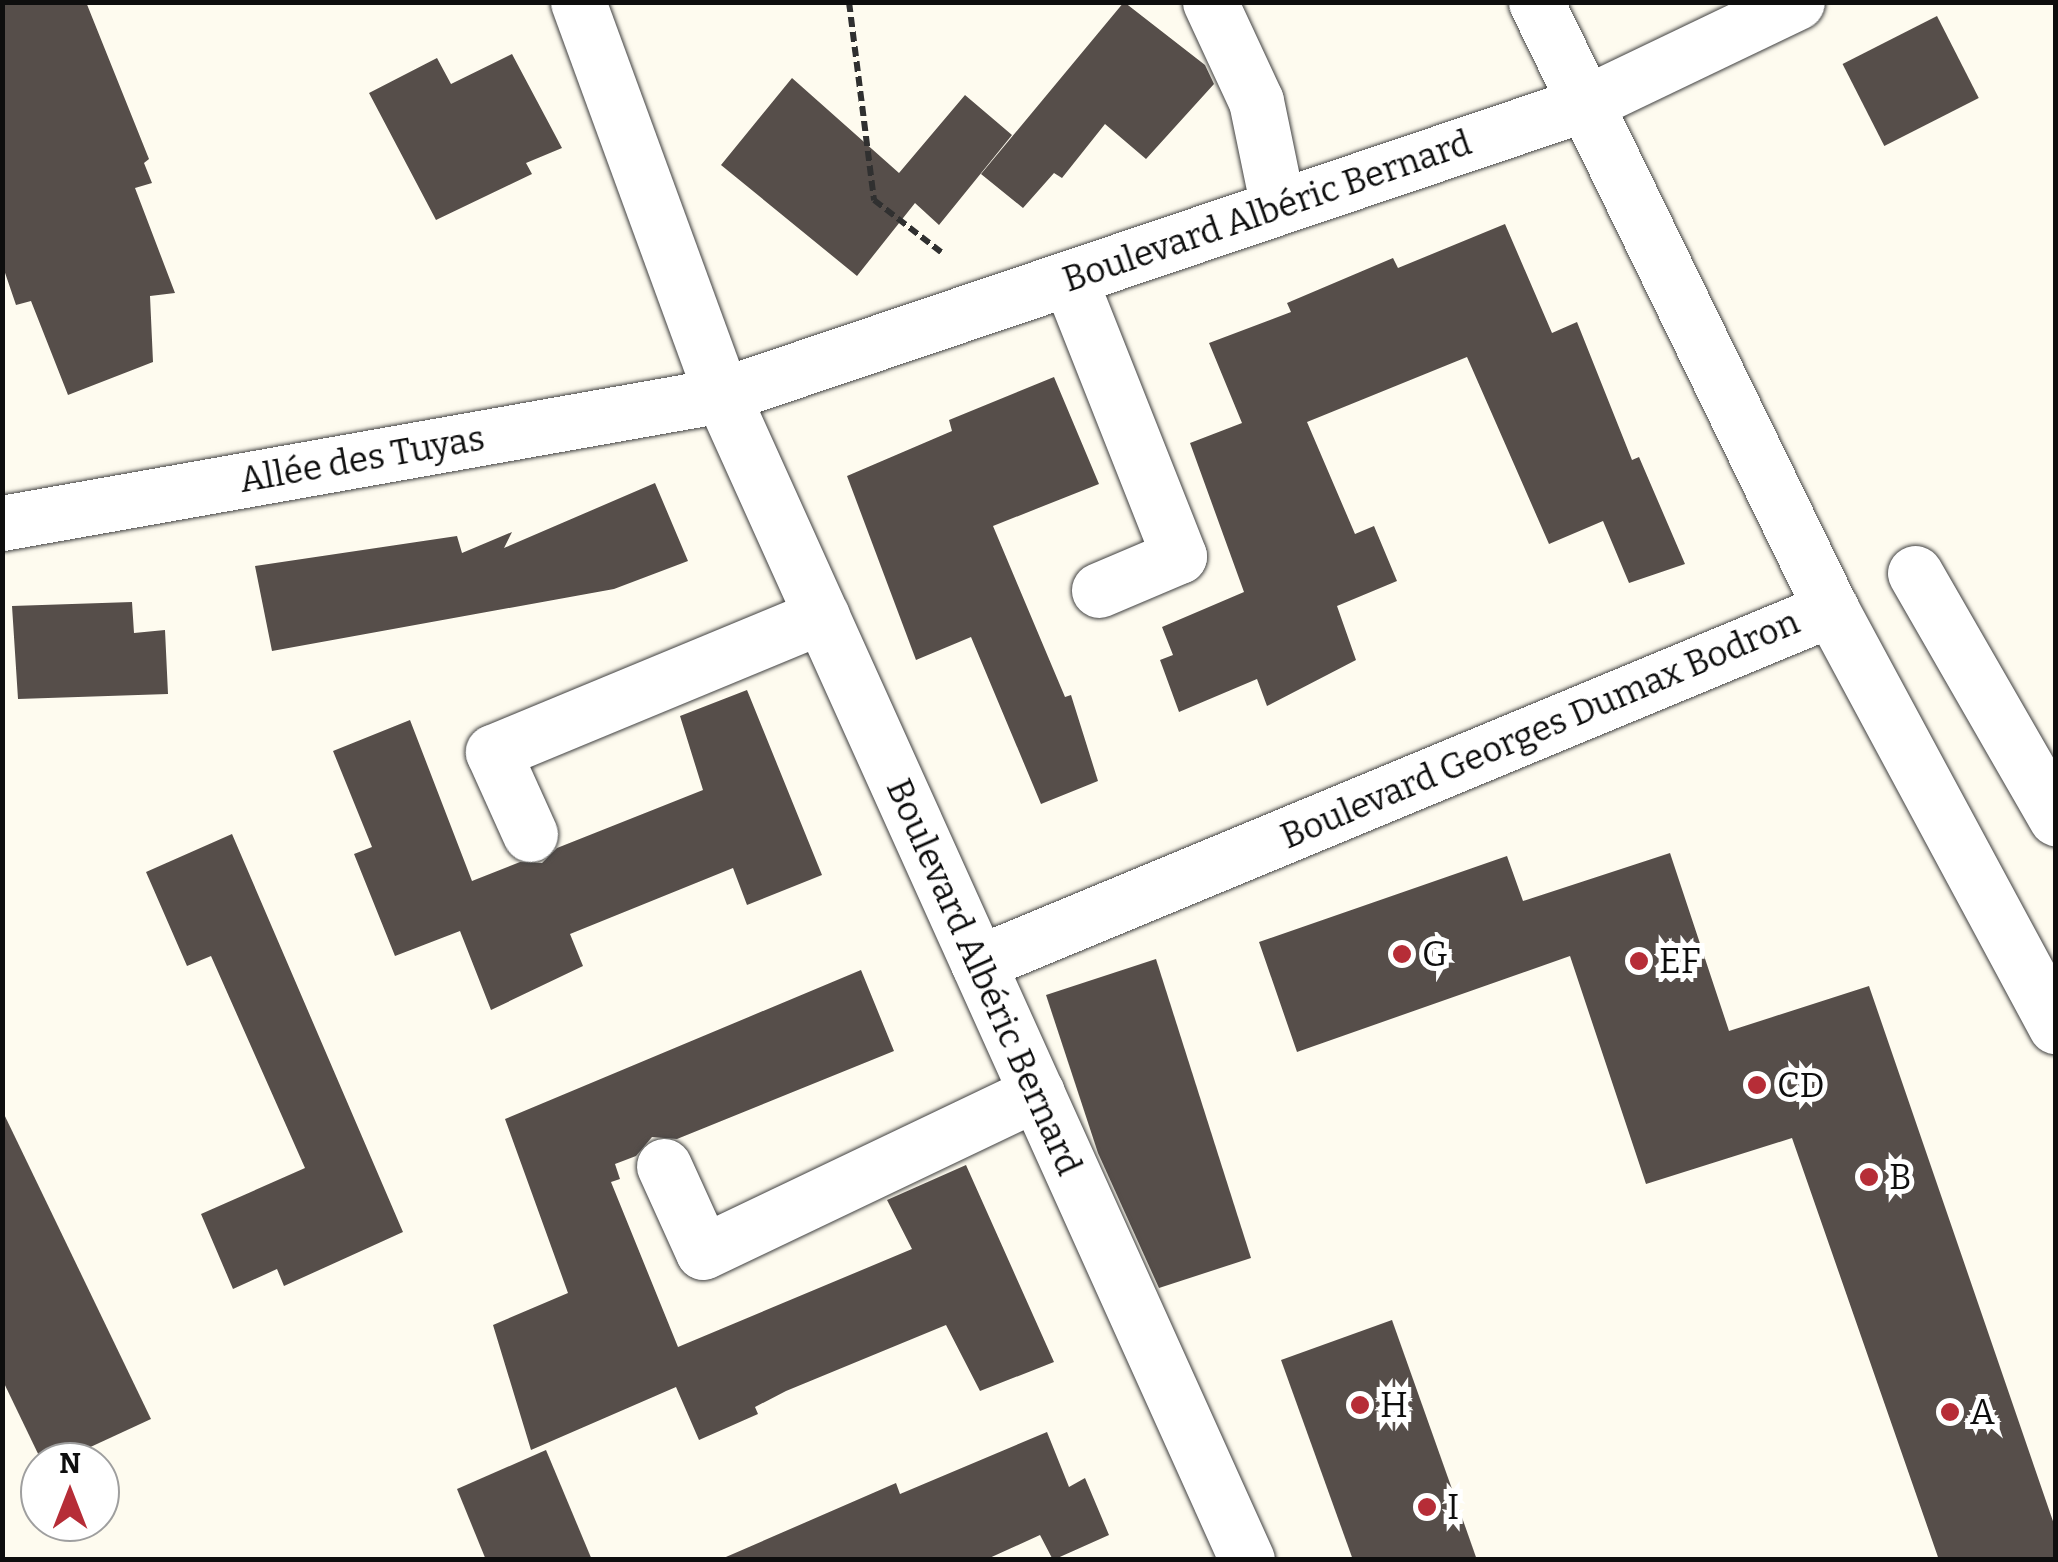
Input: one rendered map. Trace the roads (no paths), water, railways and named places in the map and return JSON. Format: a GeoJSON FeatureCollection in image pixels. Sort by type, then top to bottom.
{"type":"FeatureCollection","features":[{"type":"Feature","properties":{"kind":"street","name":"Boulevard Albéric Bernard"},"geometry":{"type":"LineString","coordinates":[[578,2],[722,395],[1247,1560]]}},
{"type":"Feature","properties":{"kind":"street"},"geometry":{"type":"LineString","coordinates":[[1210,2],[1256,101],[1278,207]]}},
{"type":"Feature","properties":{"kind":"street"},"geometry":{"type":"LineString","coordinates":[[1536,2],[1831,609]]}},
{"type":"Feature","properties":{"kind":"street","name":"Boulevard Albéric Bernard"},"geometry":{"type":"LineString","coordinates":[[722,395],[1584,104],[1796,2]]}},
{"type":"Feature","properties":{"kind":"street"},"geometry":{"type":"LineString","coordinates":[[1069,278],[1180,556],[1099,590]]}},
{"type":"Feature","properties":{"kind":"street","name":"Allée des Tuyas"},"geometry":{"type":"LineString","coordinates":[[2,523],[722,395]]}},
{"type":"Feature","properties":{"kind":"street"},"geometry":{"type":"LineString","coordinates":[[1915,573],[2056,818]]}},
{"type":"Feature","properties":{"kind":"street","name":"Boulevard Georges Dumax Bodron"},"geometry":{"type":"LineString","coordinates":[[978,963],[1831,609],[2056,1026]]}},
{"type":"Feature","properties":{"kind":"street"},"geometry":{"type":"LineString","coordinates":[[530,834],[493,752],[822,616]]}},
{"type":"Feature","properties":{"kind":"street"},"geometry":{"type":"LineString","coordinates":[[664,1166],[703,1252],[1037,1093]]}},
{"type":"Feature","properties":{"kind":"place","name":"G"},"geometry":{"type":"Point","coordinates":[1402,954]}},
{"type":"Feature","properties":{"kind":"place","name":"EF"},"geometry":{"type":"Point","coordinates":[1639,961]}},
{"type":"Feature","properties":{"kind":"place","name":"CD"},"geometry":{"type":"Point","coordinates":[1757,1085]}},
{"type":"Feature","properties":{"kind":"place","name":"B"},"geometry":{"type":"Point","coordinates":[1869,1177]}},
{"type":"Feature","properties":{"kind":"place","name":"H"},"geometry":{"type":"Point","coordinates":[1360,1405]}},
{"type":"Feature","properties":{"kind":"place","name":"A"},"geometry":{"type":"Point","coordinates":[1950,1412]}},
{"type":"Feature","properties":{"kind":"place","name":"I"},"geometry":{"type":"Point","coordinates":[1427,1507]}}]}
